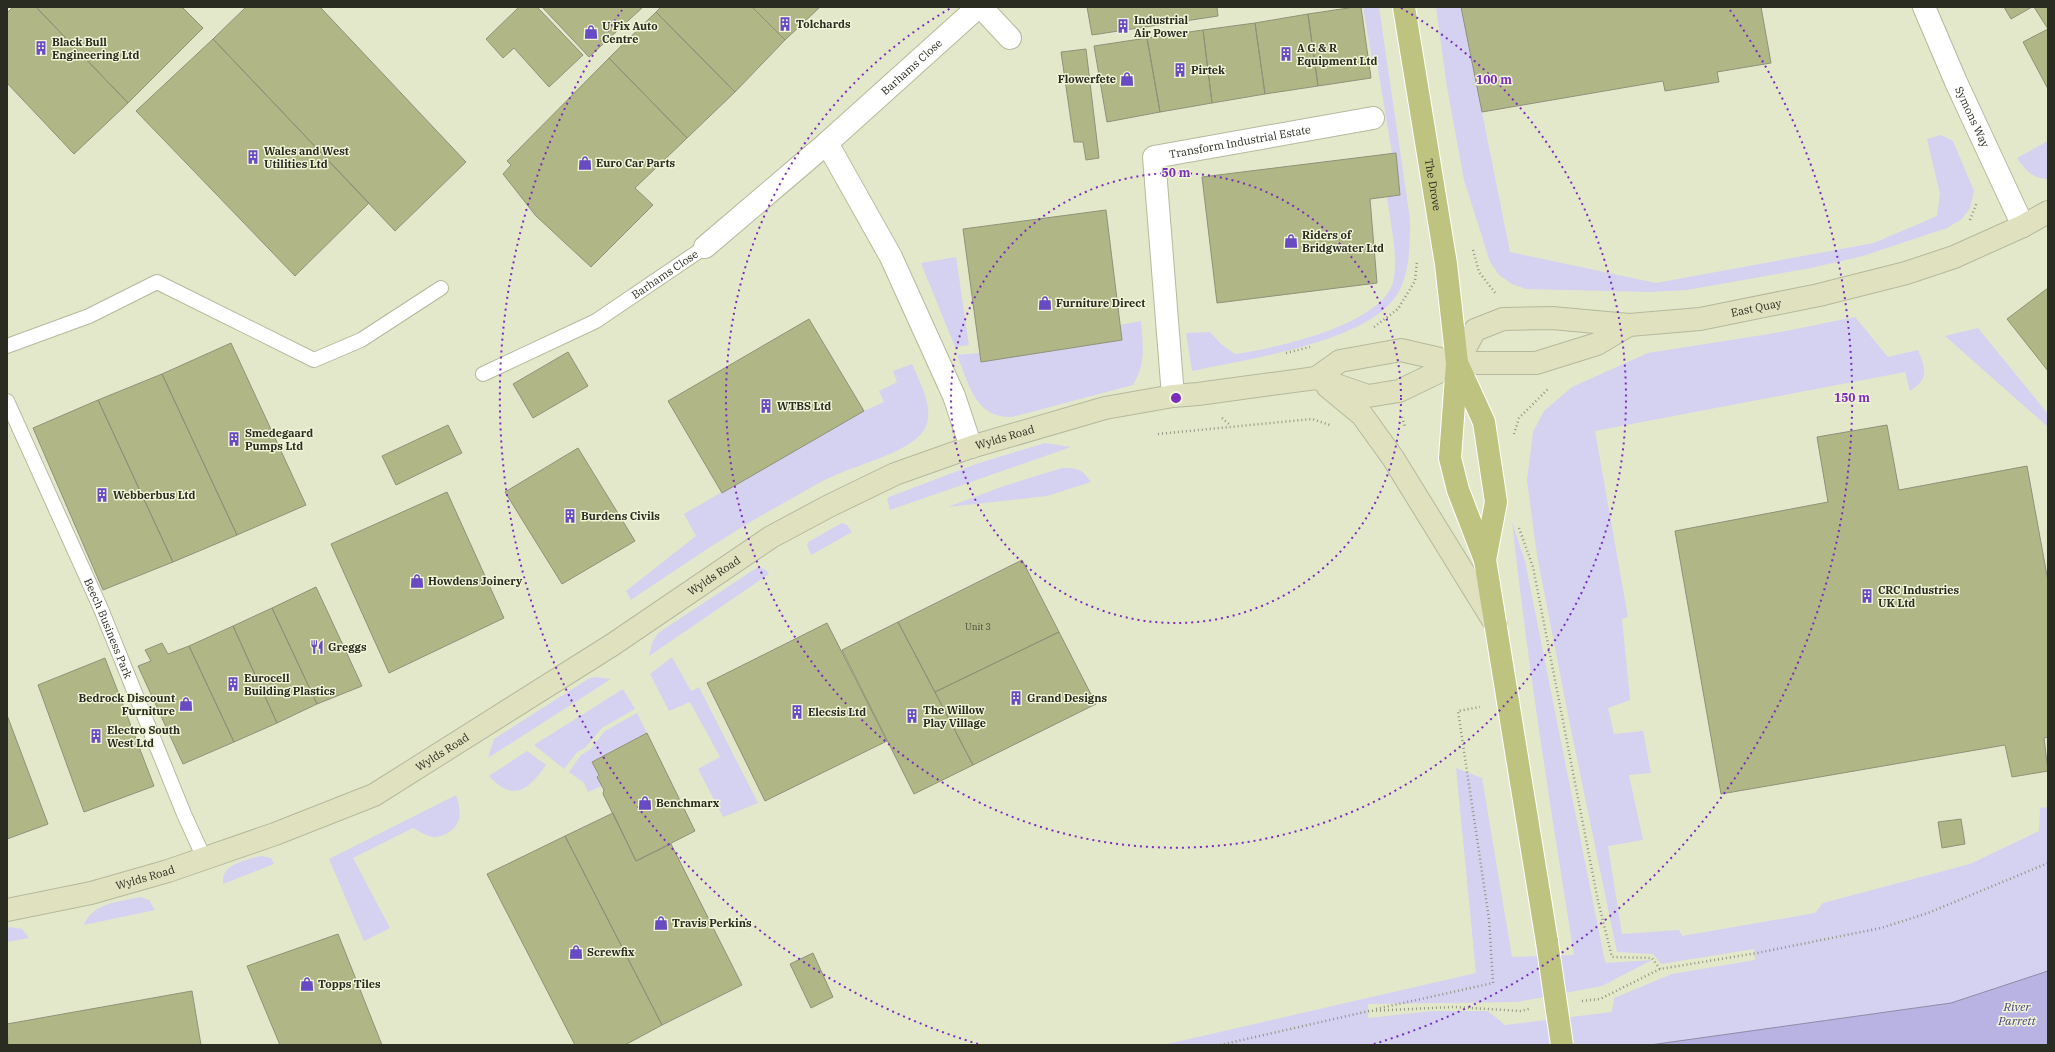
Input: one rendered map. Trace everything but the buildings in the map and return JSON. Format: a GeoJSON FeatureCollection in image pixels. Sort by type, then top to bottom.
{"type":"FeatureCollection","features":[{"type":"Feature","properties":{"kind":"main road","name":"The Drove"},"geometry":{"type":"LineString","coordinates":[[1404,7],[1446,264],[1457,363]]}},
{"type":"Feature","properties":{"kind":"main road"},"geometry":{"type":"LineString","coordinates":[[1457,363],[1484,422],[1496,502],[1485,560]]}},
{"type":"Feature","properties":{"kind":"main road"},"geometry":{"type":"LineString","coordinates":[[1457,363],[1450,458],[1458,490],[1485,560],[1547,942],[1562,1045]]}},
{"type":"Feature","properties":{"kind":"street","name":"Barhams Close"},"geometry":{"type":"LineString","coordinates":[[705,247],[827,143],[978,7]]}},
{"type":"Feature","properties":{"kind":"street"},"geometry":{"type":"LineString","coordinates":[[981,7],[1010,38]]}},
{"type":"Feature","properties":{"kind":"street","name":"Symons Way"},"geometry":{"type":"LineString","coordinates":[[1924,7],[1962,95],[2023,226]]}},
{"type":"Feature","properties":{"kind":"street","name":"Transform Industrial Estate"},"geometry":{"type":"LineString","coordinates":[[1173,396],[1154,158],[1373,118]]}},
{"type":"Feature","properties":{"kind":"street"},"geometry":{"type":"LineString","coordinates":[[827,143],[891,257],[954,396],[971,447]]}},
{"type":"Feature","properties":{"kind":"street","name":"East Quay"},"geometry":{"type":"LineString","coordinates":[[1457,363],[1536,363],[1597,344],[1629,325],[1700,319],[1819,295],[1906,274],[1954,257],[2023,226],[2048,212]]}},
{"type":"Feature","properties":{"kind":"street"},"geometry":{"type":"LineString","coordinates":[[1316,378],[1368,396],[1398,392],[1457,363],[1475,330],[1503,319],[1552,318],[1629,325]]}},
{"type":"Feature","properties":{"kind":"street","name":"Wylds Road"},"geometry":{"type":"LineString","coordinates":[[7,910],[112,888],[275,834],[374,794],[612,645],[771,537],[829,506],[895,474],[971,447],[1105,408],[1173,396],[1316,378],[1340,361],[1401,350],[1457,363]]}},
{"type":"Feature","properties":{"kind":"street"},"geometry":{"type":"LineString","coordinates":[[1316,378],[1362,415],[1397,465],[1496,625]]}},
{"type":"Feature","properties":{"kind":"lane","name":"Barhams Close"},"geometry":{"type":"LineString","coordinates":[[483,374],[596,321],[705,247]]}},
{"type":"Feature","properties":{"kind":"lane"},"geometry":{"type":"LineString","coordinates":[[7,346],[89,316],[157,282],[314,360],[361,340],[441,288]]}},
{"type":"Feature","properties":{"kind":"lane","name":"Beech Business Park"},"geometry":{"type":"LineString","coordinates":[[7,401],[100,610],[184,814],[204,858]]}},
{"type":"Feature","properties":{"kind":"path"},"geometry":{"type":"LineString","coordinates":[[1369,331],[1398,309],[1415,282],[1417,256]]}},
{"type":"Feature","properties":{"kind":"path"},"geometry":{"type":"LineString","coordinates":[[1300,350],[1315,346]]}},
{"type":"Feature","properties":{"kind":"path"},"geometry":{"type":"LineString","coordinates":[[1512,439],[1520,418],[1553,385]]}},
{"type":"Feature","properties":{"kind":"path"},"geometry":{"type":"LineString","coordinates":[[1158,434],[1312,419],[1331,426]]}},
{"type":"Feature","properties":{"kind":"path"},"geometry":{"type":"LineString","coordinates":[[1518,525],[1534,567],[1598,901],[1612,957],[1652,958],[1660,969]]}},
{"type":"Feature","properties":{"kind":"path"},"geometry":{"type":"LineString","coordinates":[[1220,1045],[1493,983],[1489,919],[1458,711],[1480,707]]}},
{"type":"Feature","properties":{"kind":"path"},"geometry":{"type":"LineString","coordinates":[[1578,1002],[1600,999],[1660,969],[1757,953],[1881,928],[1928,913],[2048,863]]}},
{"type":"Feature","properties":{"kind":"path"},"geometry":{"type":"LineString","coordinates":[[1368,1011],[1454,1007],[1520,1011],[1535,1009]]}},
{"type":"Feature","properties":{"kind":"shaded area"},"geometry":{"type":"Polygon","coordinates":[[[1363,7],[1379,7],[1410,219],[1407,267],[1402,285],[1398,293],[1383,310],[1361,325],[1304,346],[1192,371],[1186,333],[1210,332],[1221,344],[1235,354],[1274,347],[1324,332],[1369,311],[1385,297],[1393,282],[1395,272],[1395,251],[1387,197],[1400,195],[1396,153],[1392,153],[1377,63],[1373,64],[1363,7]]]}},
{"type":"Feature","properties":{"kind":"shaded area"},"geometry":{"type":"Polygon","coordinates":[[[1436,7],[1461,7],[1510,252],[1656,283],[1874,243],[1937,216],[1940,194],[1927,139],[1941,135],[1953,141],[1974,191],[1970,208],[1962,219],[1947,228],[1863,256],[1811,268],[1687,290],[1650,292],[1526,289],[1512,284],[1499,275],[1490,262],[1464,180],[1447,87],[1436,7]]]}},
{"type":"Feature","properties":{"kind":"shaded area"},"geometry":{"type":"Polygon","coordinates":[[[2048,141],[2048,179],[2038,177],[2030,173],[2023,167],[2017,158],[2048,141]]]}},
{"type":"Feature","properties":{"kind":"shaded area"},"geometry":{"type":"Polygon","coordinates":[[[956,257],[969,345],[955,347],[921,263],[956,257]]]}},
{"type":"Feature","properties":{"kind":"shaded area"},"geometry":{"type":"Polygon","coordinates":[[[1855,317],[1888,357],[1918,350],[1923,363],[1924,373],[1923,378],[1916,387],[1910,391],[1905,372],[1595,431],[1628,617],[1622,619],[1630,700],[1608,708],[1614,734],[1643,731],[1651,773],[1629,775],[1643,840],[1608,846],[1622,934],[1679,930],[1682,936],[1815,913],[1823,903],[1970,864],[2039,831],[2040,808],[2048,807],[2048,971],[1951,1003],[1650,1045],[1163,1045],[1476,973],[1456,768],[1482,778],[1512,957],[1574,955],[1548,793],[1512,522],[1525,561],[1604,957],[1606,963],[1652,960],[1602,986],[1517,1002],[1368,1004],[1368,1018],[1433,1011],[1488,1011],[1505,1025],[1612,1012],[1614,998],[1672,974],[1755,960],[1754,949],[1661,964],[1653,954],[1617,952],[1568,715],[1537,555],[1527,480],[1533,432],[1544,411],[1572,387],[1648,353],[1781,332],[1855,317]]]}},
{"type":"Feature","properties":{"kind":"shaded area"},"geometry":{"type":"Polygon","coordinates":[[[1141,321],[1143,346],[1142,362],[1133,385],[1012,417],[1000,416],[989,412],[982,405],[970,388],[957,355],[980,353],[981,362],[1122,340],[1120,325],[1141,321]]]}},
{"type":"Feature","properties":{"kind":"shaded area"},"geometry":{"type":"Polygon","coordinates":[[[1978,328],[2048,414],[2048,427],[1945,336],[1978,328]]]}},
{"type":"Feature","properties":{"kind":"shaded area"},"geometry":{"type":"Polygon","coordinates":[[[912,364],[928,405],[927,422],[924,430],[917,438],[908,445],[883,457],[826,479],[776,507],[713,545],[631,600],[626,591],[696,536],[684,514],[864,411],[884,402],[879,391],[897,382],[893,371],[912,364]]]}},
{"type":"Feature","properties":{"kind":"shaded area"},"geometry":{"type":"Polygon","coordinates":[[[1045,443],[1071,447],[890,510],[887,499],[889,497],[976,464],[1045,443]]]}},
{"type":"Feature","properties":{"kind":"shaded area"},"geometry":{"type":"Polygon","coordinates":[[[1062,468],[1079,470],[1085,474],[1091,482],[1047,496],[948,507],[1004,486],[1062,468]]]}},
{"type":"Feature","properties":{"kind":"shaded area"},"geometry":{"type":"Polygon","coordinates":[[[842,523],[847,525],[852,532],[811,555],[807,545],[808,542],[842,523]]]}},
{"type":"Feature","properties":{"kind":"shaded area"},"geometry":{"type":"Polygon","coordinates":[[[758,567],[766,570],[769,574],[649,656],[652,643],[658,633],[758,567]]]}},
{"type":"Feature","properties":{"kind":"shaded area"},"geometry":{"type":"Polygon","coordinates":[[[672,657],[691,691],[699,687],[758,803],[723,817],[698,769],[720,757],[690,702],[669,711],[650,674],[672,657]]]}},
{"type":"Feature","properties":{"kind":"shaded area"},"geometry":{"type":"Polygon","coordinates":[[[596,677],[611,679],[488,758],[494,739],[590,678],[596,677]]]}},
{"type":"Feature","properties":{"kind":"shaded area"},"geometry":{"type":"Polygon","coordinates":[[[623,689],[635,709],[602,728],[585,748],[577,752],[564,769],[534,745],[623,689]]]}},
{"type":"Feature","properties":{"kind":"shaded area"},"geometry":{"type":"Polygon","coordinates":[[[637,713],[647,733],[592,762],[599,775],[602,786],[588,792],[584,783],[569,772],[581,755],[591,749],[605,731],[637,713]]]}},
{"type":"Feature","properties":{"kind":"shaded area"},"geometry":{"type":"Polygon","coordinates":[[[527,751],[546,765],[527,787],[513,791],[506,789],[489,776],[527,751]]]}},
{"type":"Feature","properties":{"kind":"shaded area"},"geometry":{"type":"Polygon","coordinates":[[[456,795],[460,816],[456,825],[448,833],[439,837],[433,837],[425,835],[413,828],[353,858],[390,928],[364,941],[329,859],[456,795]]]}},
{"type":"Feature","properties":{"kind":"shaded area"},"geometry":{"type":"Polygon","coordinates":[[[262,856],[271,858],[274,864],[223,884],[224,874],[231,867],[244,861],[262,856]]]}},
{"type":"Feature","properties":{"kind":"shaded area"},"geometry":{"type":"Polygon","coordinates":[[[140,897],[149,900],[155,910],[84,925],[93,912],[100,908],[115,902],[140,897]]]}},
{"type":"Feature","properties":{"kind":"shaded area"},"geometry":{"type":"Polygon","coordinates":[[[11,927],[22,929],[29,938],[7,942],[7,928],[11,927]]]}},
{"type":"Feature","properties":{"kind":"water","name":"River Parrett"},"geometry":{"type":"Polygon","coordinates":[[[2048,971],[2048,1045],[1650,1045],[1951,1003],[2048,971]]]}},
{"type":"Feature","properties":{"kind":"place","name":"Tolchards"},"geometry":{"type":"Point","coordinates":[785,24]}},
{"type":"Feature","properties":{"kind":"place","name":"Industrial Air Power"},"geometry":{"type":"Point","coordinates":[1123,26]}},
{"type":"Feature","properties":{"kind":"place","name":"U Fix Auto Centre"},"geometry":{"type":"Point","coordinates":[591,32]}},
{"type":"Feature","properties":{"kind":"place","name":"Black Bull Engineering Ltd"},"geometry":{"type":"Point","coordinates":[41,48]}},
{"type":"Feature","properties":{"kind":"place","name":"A G & R Equipment Ltd"},"geometry":{"type":"Point","coordinates":[1286,54]}},
{"type":"Feature","properties":{"kind":"place","name":"Pirtek"},"geometry":{"type":"Point","coordinates":[1180,70]}},
{"type":"Feature","properties":{"kind":"place","name":"Flowerfete"},"geometry":{"type":"Point","coordinates":[1127,79]}},
{"type":"Feature","properties":{"kind":"place","name":"Wales and West Utilities Ltd"},"geometry":{"type":"Point","coordinates":[253,157]}},
{"type":"Feature","properties":{"kind":"place","name":"Euro Car Parts"},"geometry":{"type":"Point","coordinates":[585,163]}},
{"type":"Feature","properties":{"kind":"place","name":"Riders of Bridgwater Ltd"},"geometry":{"type":"Point","coordinates":[1291,241]}},
{"type":"Feature","properties":{"kind":"place","name":"Furniture Direct"},"geometry":{"type":"Point","coordinates":[1045,303]}},
{"type":"Feature","properties":{"kind":"place","name":"WTBS Ltd"},"geometry":{"type":"Point","coordinates":[766,406]}},
{"type":"Feature","properties":{"kind":"place","name":"Smedegaard Pumps Ltd"},"geometry":{"type":"Point","coordinates":[234,439]}},
{"type":"Feature","properties":{"kind":"place","name":"Webberbus Ltd"},"geometry":{"type":"Point","coordinates":[102,495]}},
{"type":"Feature","properties":{"kind":"place","name":"Burdens Civils"},"geometry":{"type":"Point","coordinates":[570,516]}},
{"type":"Feature","properties":{"kind":"place","name":"Howdens Joinery"},"geometry":{"type":"Point","coordinates":[417,581]}},
{"type":"Feature","properties":{"kind":"place","name":"CRC Industries UK Ltd"},"geometry":{"type":"Point","coordinates":[1867,596]}},
{"type":"Feature","properties":{"kind":"place","name":"Greggs"},"geometry":{"type":"Point","coordinates":[317,647]}},
{"type":"Feature","properties":{"kind":"place","name":"Eurocell Building Plastics"},"geometry":{"type":"Point","coordinates":[233,684]}},
{"type":"Feature","properties":{"kind":"place","name":"Grand Designs"},"geometry":{"type":"Point","coordinates":[1016,698]}},
{"type":"Feature","properties":{"kind":"place","name":"Bedrock Discount Furniture"},"geometry":{"type":"Point","coordinates":[186,704]}},
{"type":"Feature","properties":{"kind":"place","name":"Elecsis Ltd"},"geometry":{"type":"Point","coordinates":[797,712]}},
{"type":"Feature","properties":{"kind":"place","name":"The Willow Play Village"},"geometry":{"type":"Point","coordinates":[912,716]}},
{"type":"Feature","properties":{"kind":"place","name":"Electro South West Ltd"},"geometry":{"type":"Point","coordinates":[96,736]}},
{"type":"Feature","properties":{"kind":"place","name":"Benchmarx"},"geometry":{"type":"Point","coordinates":[645,803]}},
{"type":"Feature","properties":{"kind":"place","name":"Travis Perkins"},"geometry":{"type":"Point","coordinates":[661,923]}},
{"type":"Feature","properties":{"kind":"place","name":"Screwfix"},"geometry":{"type":"Point","coordinates":[576,952]}},
{"type":"Feature","properties":{"kind":"place","name":"Topps Tiles"},"geometry":{"type":"Point","coordinates":[307,984]}}]}
